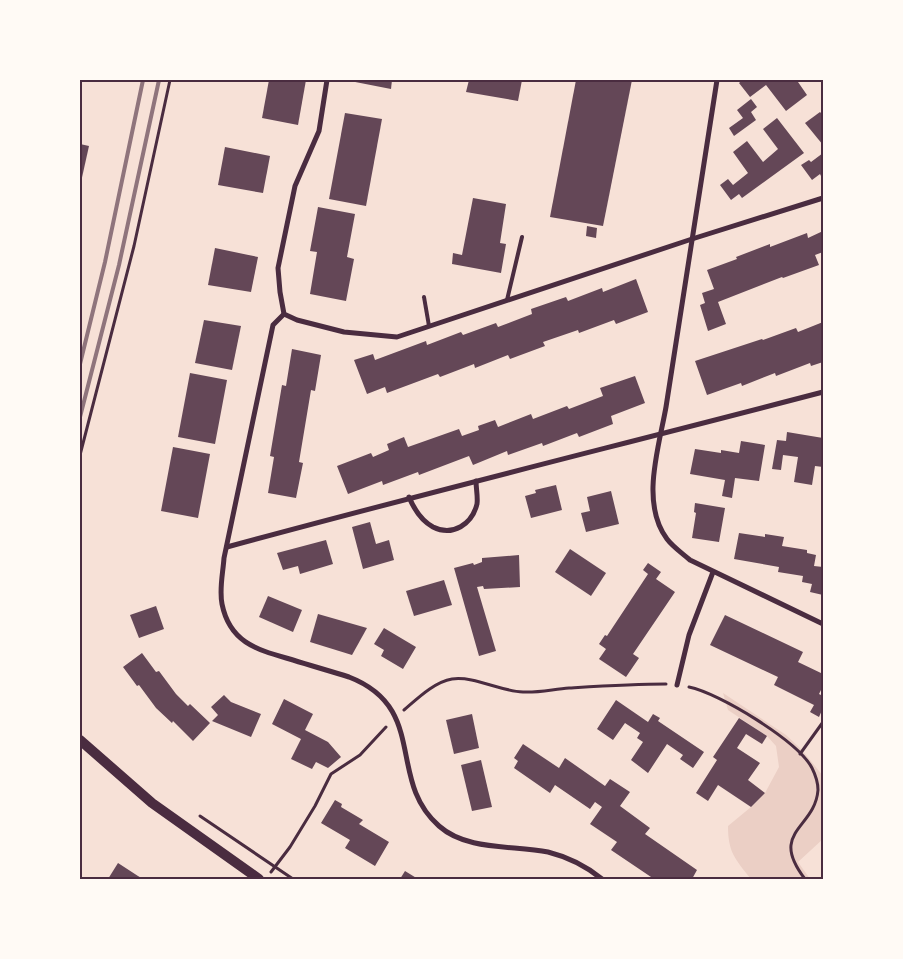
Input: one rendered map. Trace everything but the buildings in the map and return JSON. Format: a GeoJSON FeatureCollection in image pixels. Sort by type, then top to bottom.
{"type":"FeatureCollection","features":[{"type":"Feature","properties":{"kind":"main road"},"geometry":{"type":"LineString","coordinates":[[80,740],[152,803],[259,879]]}},
{"type":"Feature","properties":{"kind":"street"},"geometry":{"type":"LineString","coordinates":[[284,314],[278,268],[295,186],[319,131],[327,80]]}},
{"type":"Feature","properties":{"kind":"street"},"geometry":{"type":"LineString","coordinates":[[717,80],[666,407],[657,450],[653,498],[655,513],[660,527],[676,548],[690,560],[823,624]]}},
{"type":"Feature","properties":{"kind":"street"},"geometry":{"type":"LineString","coordinates":[[284,314],[297,320],[344,332],[397,336],[823,198]]}},
{"type":"Feature","properties":{"kind":"street"},"geometry":{"type":"LineString","coordinates":[[284,314],[273,325],[224,558],[221,591],[227,622],[239,637],[260,651],[362,681],[388,703],[396,716],[401,730],[416,797],[423,809],[440,827],[453,836],[480,844],[526,849],[562,856],[580,863],[602,879]]}},
{"type":"Feature","properties":{"kind":"street"},"geometry":{"type":"LineString","coordinates":[[226,548],[409,497],[823,392]]}},
{"type":"Feature","properties":{"kind":"street"},"geometry":{"type":"LineString","coordinates":[[409,497],[413,507],[423,520],[433,527],[445,530],[460,528],[468,523],[477,502],[476,481]]}},
{"type":"Feature","properties":{"kind":"street"},"geometry":{"type":"LineString","coordinates":[[677,685],[679,669],[689,635],[713,572]]}},
{"type":"Feature","properties":{"kind":"lane"},"geometry":{"type":"LineString","coordinates":[[507,300],[522,237]]}},
{"type":"Feature","properties":{"kind":"lane"},"geometry":{"type":"LineString","coordinates":[[424,297],[429,326]]}},
{"type":"Feature","properties":{"kind":"path"},"geometry":{"type":"LineString","coordinates":[[80,455],[134,246],[170,80]]}},
{"type":"Feature","properties":{"kind":"path"},"geometry":{"type":"LineString","coordinates":[[274,866],[290,847],[315,806],[331,774],[360,755],[396,716],[432,688],[446,680],[462,678],[501,689],[524,692],[616,684],[677,685],[694,688],[726,701],[767,727],[800,754],[812,768],[818,788],[817,798],[792,839],[791,850],[792,860],[805,879]]}},
{"type":"Feature","properties":{"kind":"path"},"geometry":{"type":"LineString","coordinates":[[800,754],[823,722]]}},
{"type":"Feature","properties":{"kind":"path"},"geometry":{"type":"LineString","coordinates":[[196,813],[292,879]]}},
{"type":"Feature","properties":{"kind":"shaded area"},"geometry":{"type":"Polygon","coordinates":[[[723,693],[786,735],[802,750],[823,776],[823,839],[798,862],[810,879],[751,879],[731,849],[728,826],[765,793],[779,767],[776,746],[767,736],[728,710],[723,693]]]}},
{"type":"Feature","properties":{"kind":"railway"},"geometry":{"type":"LineString","coordinates":[[80,364],[105,262],[143,80]]}},
{"type":"Feature","properties":{"kind":"railway"},"geometry":{"type":"LineString","coordinates":[[80,417],[119,265],[159,80]]}}]}
